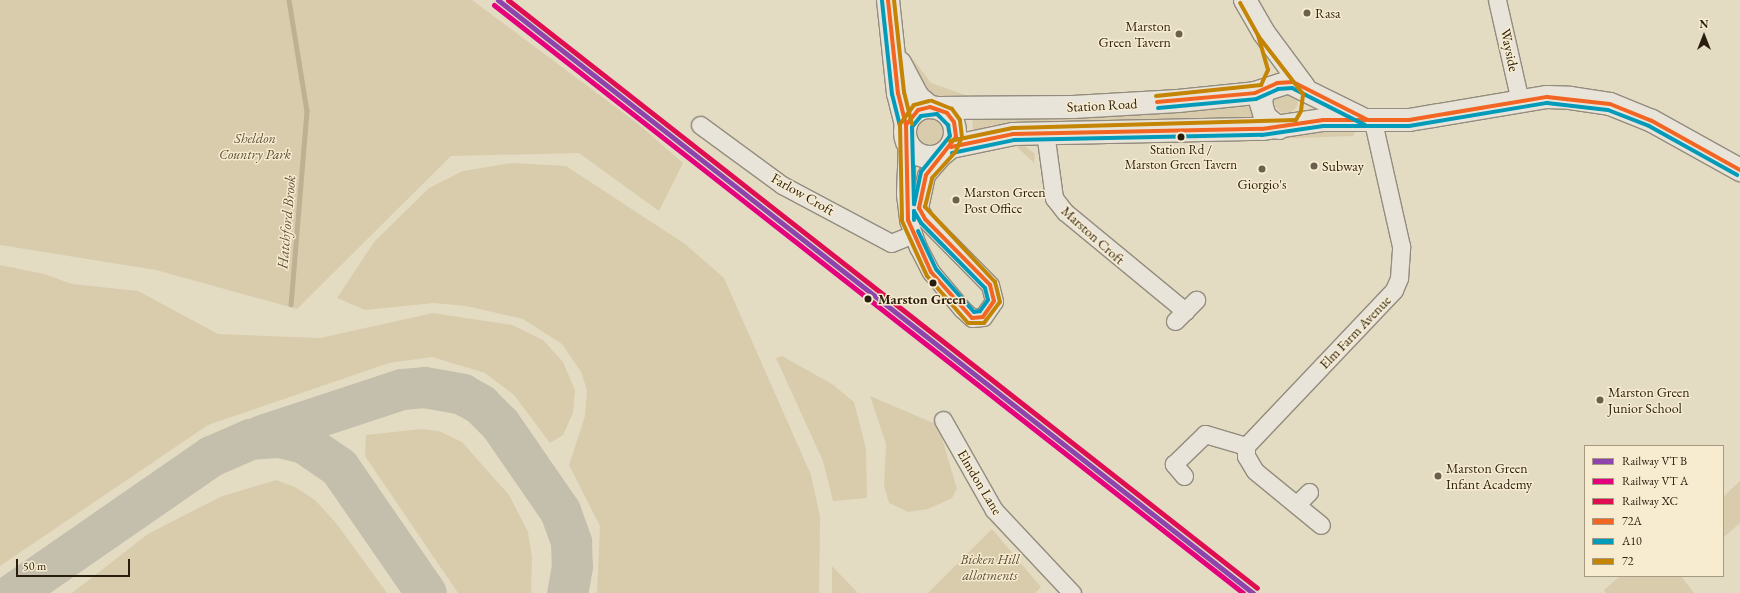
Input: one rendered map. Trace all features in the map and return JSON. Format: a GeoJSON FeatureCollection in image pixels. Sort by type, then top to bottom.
{"type":"FeatureCollection","features":[{"type":"Feature","properties":{"kind":"street"},"geometry":{"type":"LineString","coordinates":[[888,0],[898,92],[906,133],[905,194],[913,234],[931,272],[945,289],[972,318],[983,317],[994,301],[990,285],[925,219],[919,208],[926,174],[948,150],[956,137],[954,122],[918,97],[906,78],[894,46]]}},
{"type":"Feature","properties":{"kind":"street"},"geometry":{"type":"LineString","coordinates":[[1245,0],[1264,33],[1306,89],[1307,113],[1289,127],[1265,117],[1261,103],[1274,59],[1264,33]]}},
{"type":"Feature","properties":{"kind":"street","name":"Wayside"},"geometry":{"type":"LineString","coordinates":[[1497,0],[1520,101]]}},
{"type":"Feature","properties":{"kind":"street","name":"Station Road"},"geometry":{"type":"LineString","coordinates":[[935,108],[1073,107],[1266,88],[1288,82],[1306,89],[1373,122]]}},
{"type":"Feature","properties":{"kind":"street","name":"Station Road"},"geometry":{"type":"LineString","coordinates":[[948,150],[973,140],[1045,132],[1289,127],[1323,120],[1373,122],[1409,120],[1520,101],[1570,98],[1610,104],[1652,121],[1740,170]]}},
{"type":"Feature","properties":{"kind":"street"},"geometry":{"type":"LineString","coordinates":[[906,133],[918,110],[935,108]]}},
{"type":"Feature","properties":{"kind":"street","name":"Elm Farm Avenue"},"geometry":{"type":"LineString","coordinates":[[1246,446],[1264,423],[1386,302],[1400,278],[1401,246],[1373,122]]}},
{"type":"Feature","properties":{"kind":"street","name":"Farlow Croft"},"geometry":{"type":"LineString","coordinates":[[700,125],[782,185],[891,243],[913,234]]}},
{"type":"Feature","properties":{"kind":"street","name":"Marston Croft"},"geometry":{"type":"LineString","coordinates":[[1045,132],[1054,198],[1064,212],[1185,311]]}},
{"type":"Feature","properties":{"kind":"street"},"geometry":{"type":"LineString","coordinates":[[906,133],[922,156],[948,150]]}},
{"type":"Feature","properties":{"kind":"street","name":"Elmdon Lane"},"geometry":{"type":"LineString","coordinates":[[943,420],[994,510],[1072,593]]}},
{"type":"Feature","properties":{"kind":"street"},"geometry":{"type":"LineString","coordinates":[[1184,476],[1174,464],[1205,434],[1246,446],[1246,456],[1256,471],[1321,525]]}},
{"type":"Feature","properties":{"kind":"street"},"geometry":{"type":"LineString","coordinates":[[1297,504],[1309,492]]}},
{"type":"Feature","properties":{"kind":"green space","name":"Sheldon Country Park"},"geometry":{"type":"Polygon","coordinates":[[[0,0],[472,0],[637,123],[683,163],[659,211],[579,153],[451,156],[297,309],[156,270],[0,245],[0,0]]]}},
{"type":"Feature","properties":{"kind":"green space"},"geometry":{"type":"Polygon","coordinates":[[[913,59],[931,83],[974,98],[946,100],[927,91],[910,62],[913,59]]]}},
{"type":"Feature","properties":{"kind":"green space"},"geometry":{"type":"Polygon","coordinates":[[[1286,89],[1295,92],[1298,101],[1295,110],[1286,113],[1277,110],[1274,101],[1277,92],[1286,89]]]}},
{"type":"Feature","properties":{"kind":"green space"},"geometry":{"type":"Polygon","coordinates":[[[1252,97],[1258,118],[992,125],[973,131],[972,116],[1252,97]]]}},
{"type":"Feature","properties":{"kind":"green space"},"geometry":{"type":"Polygon","coordinates":[[[935,115],[944,120],[948,125],[948,139],[944,144],[939,148],[929,149],[925,148],[916,139],[915,129],[916,125],[925,116],[935,115]]]}},
{"type":"Feature","properties":{"kind":"green space"},"geometry":{"type":"Polygon","coordinates":[[[1357,129],[1353,136],[1268,139],[1267,133],[1357,129]]]}},
{"type":"Feature","properties":{"kind":"green space"},"geometry":{"type":"Polygon","coordinates":[[[1024,145],[1035,154],[1034,163],[1017,147],[1024,145]]]}},
{"type":"Feature","properties":{"kind":"green space"},"geometry":{"type":"Polygon","coordinates":[[[512,163],[566,166],[685,244],[724,278],[811,475],[820,517],[819,593],[597,593],[600,526],[569,465],[585,416],[587,390],[581,372],[562,344],[523,319],[466,306],[434,303],[365,310],[337,298],[374,242],[429,188],[463,171],[512,163]]]}},
{"type":"Feature","properties":{"kind":"green space"},"geometry":{"type":"Polygon","coordinates":[[[0,265],[44,274],[72,284],[138,291],[218,334],[320,338],[433,313],[512,325],[543,340],[563,362],[575,390],[573,413],[563,435],[550,443],[514,395],[485,373],[432,357],[389,363],[208,425],[0,566],[0,265]]]}},
{"type":"Feature","properties":{"kind":"green space"},"geometry":{"type":"Polygon","coordinates":[[[782,356],[832,384],[854,402],[866,449],[867,498],[833,501],[823,461],[776,358],[782,356]]]}},
{"type":"Feature","properties":{"kind":"green space"},"geometry":{"type":"Polygon","coordinates":[[[870,396],[938,425],[957,489],[952,498],[928,509],[908,512],[889,503],[884,486],[886,444],[870,396]]]}},
{"type":"Feature","properties":{"kind":"green space"},"geometry":{"type":"Polygon","coordinates":[[[421,429],[439,431],[462,442],[509,495],[528,532],[532,558],[531,593],[458,593],[365,456],[366,435],[421,429]]]}},
{"type":"Feature","properties":{"kind":"green space"},"geometry":{"type":"Polygon","coordinates":[[[276,480],[295,487],[315,500],[336,523],[387,593],[72,593],[148,534],[220,497],[276,480]]]}},
{"type":"Feature","properties":{"kind":"green space"},"geometry":{"type":"Polygon","coordinates":[[[1740,481],[1740,523],[1724,537],[1724,496],[1740,481]]]}},
{"type":"Feature","properties":{"kind":"green space","name":"Bicken Hill allotments"},"geometry":{"type":"Polygon","coordinates":[[[992,529],[1041,587],[1035,593],[928,593],[992,529]]]}},
{"type":"Feature","properties":{"kind":"green space"},"geometry":{"type":"Polygon","coordinates":[[[832,566],[857,592],[857,593],[832,593],[832,566]]]}},
{"type":"Feature","properties":{"kind":"green space"},"geometry":{"type":"Polygon","coordinates":[[[1619,577],[1682,577],[1694,593],[1606,593],[1604,590],[1619,577]]]}},
{"type":"Feature","properties":{"kind":"waterway","name":"Hatchford Brook"},"geometry":{"type":"LineString","coordinates":[[289,0],[307,111],[291,304]]}},
{"type":"Feature","properties":{"kind":"taxiway"},"geometry":{"type":"LineString","coordinates":[[262,435],[402,389],[424,387],[462,394],[480,404],[500,424],[560,511],[571,542],[572,566],[567,593]]}},
{"type":"Feature","properties":{"kind":"taxiway"},"geometry":{"type":"LineString","coordinates":[[13,593],[211,456],[250,439],[280,437],[304,443],[339,467],[426,593]]}},
{"type":"Feature","properties":{"kind":"transit line"},"geometry":{"type":"LineString","coordinates":[[498,0],[1253,593]]}},
{"type":"Feature","properties":{"kind":"transit line","name":"72A"},"geometry":{"type":"LineString","coordinates":[[888,0],[898,93],[906,125]]}},
{"type":"Feature","properties":{"kind":"transit line","name":"72"},"geometry":{"type":"LineString","coordinates":[[894,0],[904,92],[912,124]]}},
{"type":"Feature","properties":{"kind":"transit line","name":"A10"},"geometry":{"type":"LineString","coordinates":[[882,1],[892,94],[900,126]]}},
{"type":"Feature","properties":{"kind":"transit line","name":"72"},"geometry":{"type":"LineString","coordinates":[[950,141],[1013,128],[1296,120],[1301,111],[1303,94],[1259,37],[1240,3]]}},
{"type":"Feature","properties":{"kind":"transit line"},"geometry":{"type":"LineString","coordinates":[[494,5],[1243,593]]}},
{"type":"Feature","properties":{"kind":"transit line","name":"72"},"geometry":{"type":"LineString","coordinates":[[1156,96],[1261,85],[1268,70],[1258,35]]}},
{"type":"Feature","properties":{"kind":"transit line","name":"72A"},"geometry":{"type":"LineString","coordinates":[[1157,102],[1255,93],[1277,83],[1293,82],[1368,120]]}},
{"type":"Feature","properties":{"kind":"transit line","name":"A10"},"geometry":{"type":"LineString","coordinates":[[1158,108],[1256,99],[1278,89],[1292,88],[1365,125]]}},
{"type":"Feature","properties":{"kind":"transit line","name":"72A"},"geometry":{"type":"LineString","coordinates":[[951,147],[1013,134],[1262,129],[1323,120],[1409,120],[1547,97],[1610,104],[1652,121],[1740,170]]}},
{"type":"Feature","properties":{"kind":"transit line","name":"72"},"geometry":{"type":"LineString","coordinates":[[929,101],[914,105],[900,124],[902,221],[927,276],[968,323],[984,323],[1000,302],[995,282],[925,207],[932,178],[956,151],[962,137],[960,120],[952,109],[932,101]]}},
{"type":"Feature","properties":{"kind":"transit line","name":"A10"},"geometry":{"type":"LineString","coordinates":[[952,153],[1014,140],[1262,135],[1323,126],[1409,126],[1547,103],[1608,110],[1649,126],[1737,175]]}},
{"type":"Feature","properties":{"kind":"transit line","name":"72A"},"geometry":{"type":"LineString","coordinates":[[930,107],[947,113],[954,122],[956,137],[926,175],[919,208],[925,219],[990,285],[994,301],[983,317],[972,318],[931,272],[908,220],[906,125],[918,110],[930,107]]}},
{"type":"Feature","properties":{"kind":"transit line","name":"A10"},"geometry":{"type":"LineString","coordinates":[[937,114],[948,125],[950,136],[921,172],[914,204],[912,127],[921,116],[937,114]]}},
{"type":"Feature","properties":{"kind":"transit line","name":"A10"},"geometry":{"type":"LineString","coordinates":[[914,220],[914,211],[921,223],[985,288],[988,300],[980,311],[974,312],[936,269],[918,231]]}},
{"type":"Feature","properties":{"kind":"rail line","name":"XC"},"geometry":{"type":"LineString","coordinates":[[508,0],[1257,588]]}},
{"type":"Feature","properties":{"kind":"place","name":"Rasa"},"geometry":{"type":"Point","coordinates":[1307,13]}},
{"type":"Feature","properties":{"kind":"place","name":"Marston Green Tavern"},"geometry":{"type":"Point","coordinates":[1179,34]}},
{"type":"Feature","properties":{"kind":"place","name":"Station Rd / Marston Green Tavern"},"geometry":{"type":"Point","coordinates":[1181,137]}},
{"type":"Feature","properties":{"kind":"place","name":"Subway"},"geometry":{"type":"Point","coordinates":[1314,166]}},
{"type":"Feature","properties":{"kind":"place","name":"Giorgio's"},"geometry":{"type":"Point","coordinates":[1262,169]}},
{"type":"Feature","properties":{"kind":"place","name":"Marston Green Post Office"},"geometry":{"type":"Point","coordinates":[956,200]}},
{"type":"Feature","properties":{"kind":"place","name":"Marston Green"},"geometry":{"type":"Point","coordinates":[868,299]}},
{"type":"Feature","properties":{"kind":"place","name":"Marston Green Junior School"},"geometry":{"type":"Point","coordinates":[1600,400]}},
{"type":"Feature","properties":{"kind":"place","name":"Marston Green Infant Academy"},"geometry":{"type":"Point","coordinates":[1438,476]}}]}
